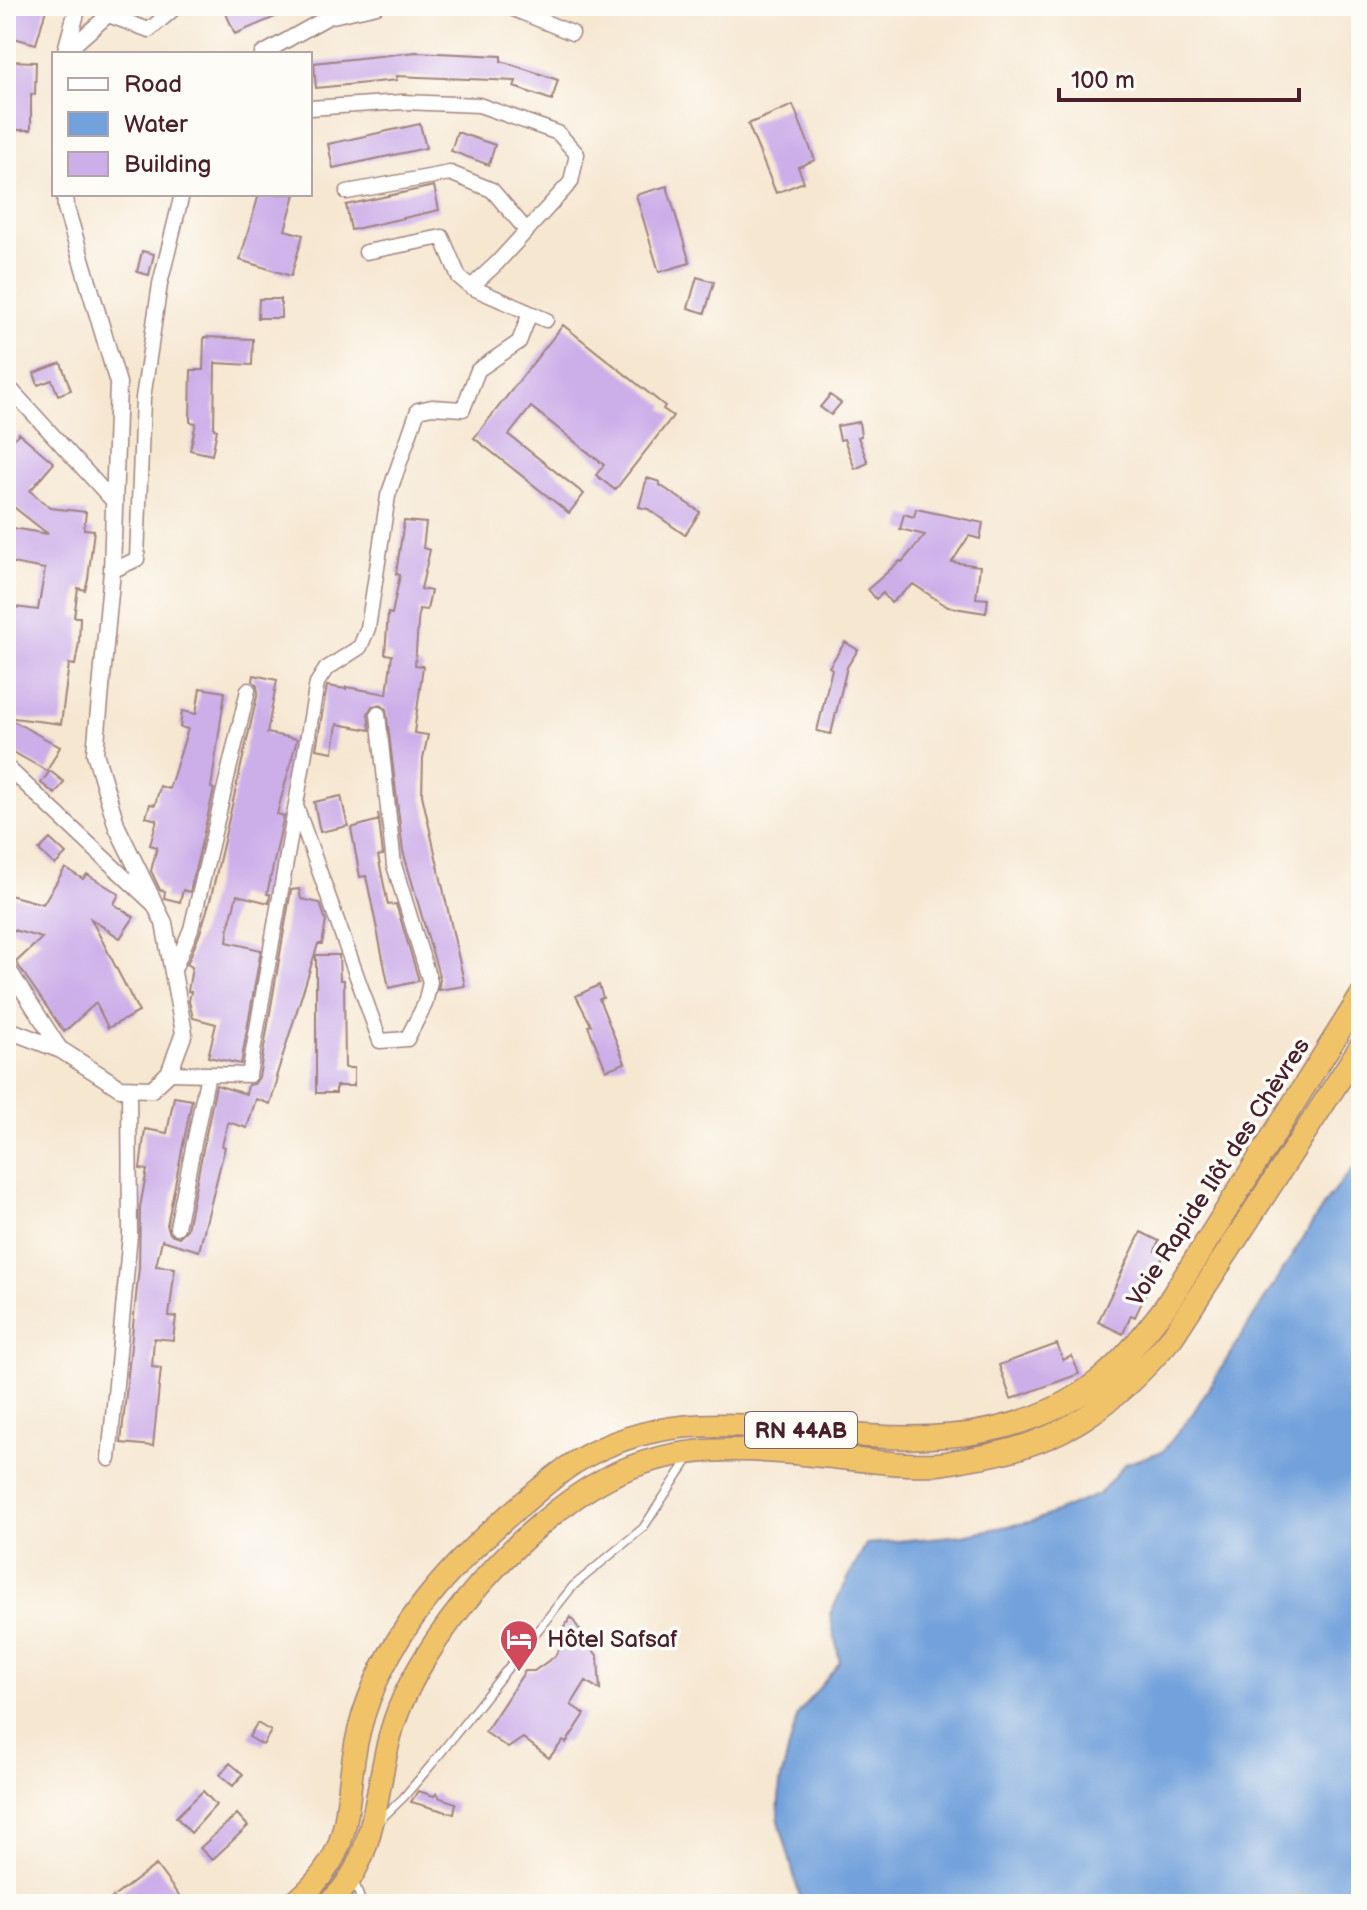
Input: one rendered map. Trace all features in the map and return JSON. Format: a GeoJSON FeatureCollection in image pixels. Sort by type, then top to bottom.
{"type":"FeatureCollection","features":[{"type":"Feature","properties":{"kind":"highway","name":"Voie Rapide Ilôt des Chèvres"},"geometry":{"type":"LineString","coordinates":[[293,1904],[329,1869],[341,1844],[359,1730],[373,1687],[399,1638],[441,1581],[465,1555],[542,1487],[580,1460],[614,1443],[666,1428],[736,1423],[825,1433],[934,1439],[997,1429],[1052,1410],[1077,1396],[1114,1367],[1166,1306],[1361,996]]}},
{"type":"Feature","properties":{"kind":"highway","name":"RN 44AB"},"geometry":{"type":"LineString","coordinates":[[328,1904],[339,1895],[361,1859],[372,1826],[382,1762],[394,1722],[412,1681],[476,1587],[525,1538],[567,1504],[605,1479],[653,1459],[695,1450],[746,1449],[938,1464],[1004,1454],[1061,1433],[1106,1405],[1141,1374],[1173,1336],[1361,1046]]}},
{"type":"Feature","properties":{"kind":"street"},"geometry":{"type":"LineString","coordinates":[[66,52],[78,6]]}},
{"type":"Feature","properties":{"kind":"street"},"geometry":{"type":"LineString","coordinates":[[67,52],[108,15],[149,30],[177,6]]}},
{"type":"Feature","properties":{"kind":"street"},"geometry":{"type":"LineString","coordinates":[[266,52],[328,17],[377,6]]}},
{"type":"Feature","properties":{"kind":"street"},"geometry":{"type":"LineString","coordinates":[[506,6],[572,33]]}},
{"type":"Feature","properties":{"kind":"street"},"geometry":{"type":"LineString","coordinates":[[312,108],[403,102],[479,105],[558,133],[577,154],[571,182],[471,287]]}},
{"type":"Feature","properties":{"kind":"street"},"geometry":{"type":"LineString","coordinates":[[347,192],[450,173],[492,190],[527,231]]}},
{"type":"Feature","properties":{"kind":"street"},"geometry":{"type":"LineString","coordinates":[[6,1029],[61,1050],[120,1088],[129,1089],[152,1089],[169,1073],[184,1033],[164,923],[117,827],[95,753],[112,571],[118,383],[66,208],[65,196]]}},
{"type":"Feature","properties":{"kind":"street"},"geometry":{"type":"LineString","coordinates":[[112,571],[137,559],[143,398],[160,284],[182,196]]}},
{"type":"Feature","properties":{"kind":"street"},"geometry":{"type":"LineString","coordinates":[[366,252],[442,237],[459,277],[471,287],[546,320]]}},
{"type":"Feature","properties":{"kind":"street"},"geometry":{"type":"LineString","coordinates":[[169,1073],[249,1075],[317,683],[326,669],[360,647],[368,628],[388,496],[418,410],[432,407],[463,409],[478,370],[519,342],[530,313]]}},
{"type":"Feature","properties":{"kind":"street"},"geometry":{"type":"LineString","coordinates":[[6,384],[114,502]]}},
{"type":"Feature","properties":{"kind":"street"},"geometry":{"type":"LineString","coordinates":[[173,972],[191,929],[248,690]]}},
{"type":"Feature","properties":{"kind":"street"},"geometry":{"type":"LineString","coordinates":[[296,806],[380,1041],[407,1039],[425,1004],[430,982],[394,865],[378,714]]}},
{"type":"Feature","properties":{"kind":"street"},"geometry":{"type":"LineString","coordinates":[[6,766],[157,907]]}},
{"type":"Feature","properties":{"kind":"street"},"geometry":{"type":"LineString","coordinates":[[6,965],[61,1050]]}},
{"type":"Feature","properties":{"kind":"street"},"geometry":{"type":"LineString","coordinates":[[177,1227],[208,1074]]}},
{"type":"Feature","properties":{"kind":"street"},"geometry":{"type":"LineString","coordinates":[[109,1459],[130,1235],[129,1089]]}},
{"type":"Feature","properties":{"kind":"lane"},"geometry":{"type":"LineString","coordinates":[[372,1826],[403,1798],[432,1764],[573,1586],[643,1528],[695,1450]]}},
{"type":"Feature","properties":{"kind":"lane"},"geometry":{"type":"LineString","coordinates":[[341,1844],[362,1904]]}},
{"type":"Feature","properties":{"kind":"water"},"geometry":{"type":"Polygon","coordinates":[[[1361,1159],[1361,1904],[802,1904],[778,1817],[780,1783],[798,1714],[840,1662],[830,1614],[866,1544],[962,1535],[1034,1521],[1099,1494],[1125,1464],[1163,1451],[1193,1413],[1329,1197],[1361,1159]]]}},
{"type":"Feature","properties":{"kind":"building"},"geometry":{"type":"Polygon","coordinates":[[[13,6],[47,6],[36,44],[6,36],[13,6]]]}},
{"type":"Feature","properties":{"kind":"building"},"geometry":{"type":"Polygon","coordinates":[[[231,6],[301,6],[235,34],[224,9],[231,6]]]}},
{"type":"Feature","properties":{"kind":"building"},"geometry":{"type":"Polygon","coordinates":[[[416,52],[501,56],[501,61],[558,80],[552,100],[514,87],[516,81],[396,76],[397,80],[316,88],[314,63],[416,52]]]}},
{"type":"Feature","properties":{"kind":"building"},"geometry":{"type":"Polygon","coordinates":[[[6,61],[36,62],[35,94],[31,94],[31,130],[6,130],[6,61]]]}},
{"type":"Feature","properties":{"kind":"building"},"geometry":{"type":"Polygon","coordinates":[[[793,105],[815,160],[798,167],[804,182],[776,193],[748,124],[793,105]]]}},
{"type":"Feature","properties":{"kind":"building"},"geometry":{"type":"Polygon","coordinates":[[[420,124],[426,148],[333,168],[328,144],[420,124]]]}},
{"type":"Feature","properties":{"kind":"building"},"geometry":{"type":"Polygon","coordinates":[[[457,132],[495,145],[489,165],[451,151],[457,132]]]}},
{"type":"Feature","properties":{"kind":"building"},"geometry":{"type":"Polygon","coordinates":[[[434,186],[439,210],[351,230],[346,205],[434,186]]]}},
{"type":"Feature","properties":{"kind":"building"},"geometry":{"type":"Polygon","coordinates":[[[667,186],[690,263],[659,272],[636,195],[667,186]]]}},
{"type":"Feature","properties":{"kind":"building"},"geometry":{"type":"Polygon","coordinates":[[[258,196],[294,196],[285,230],[303,235],[291,276],[240,260],[258,196]]]}},
{"type":"Feature","properties":{"kind":"building"},"geometry":{"type":"Polygon","coordinates":[[[142,251],[154,254],[149,275],[137,272],[142,251]]]}},
{"type":"Feature","properties":{"kind":"building"},"geometry":{"type":"Polygon","coordinates":[[[697,277],[714,282],[705,313],[688,308],[697,277]]]}},
{"type":"Feature","properties":{"kind":"building"},"geometry":{"type":"Polygon","coordinates":[[[259,299],[281,299],[281,318],[258,318],[259,299]]]}},
{"type":"Feature","properties":{"kind":"building"},"geometry":{"type":"Polygon","coordinates":[[[563,325],[665,406],[663,409],[673,416],[615,490],[596,475],[604,465],[531,407],[509,435],[584,494],[569,513],[474,438],[563,325]]]}},
{"type":"Feature","properties":{"kind":"building"},"geometry":{"type":"Polygon","coordinates":[[[204,337],[253,339],[252,365],[215,363],[214,429],[217,430],[212,455],[190,450],[196,423],[190,422],[191,370],[203,370],[204,337]]]}},
{"type":"Feature","properties":{"kind":"building"},"geometry":{"type":"Polygon","coordinates":[[[61,363],[71,390],[58,395],[52,380],[38,385],[34,373],[61,363]]]}},
{"type":"Feature","properties":{"kind":"building"},"geometry":{"type":"Polygon","coordinates":[[[830,395],[841,403],[831,415],[820,407],[830,395]]]}},
{"type":"Feature","properties":{"kind":"building"},"geometry":{"type":"Polygon","coordinates":[[[859,422],[861,436],[858,437],[868,463],[855,469],[844,439],[840,440],[837,426],[859,422]]]}},
{"type":"Feature","properties":{"kind":"building"},"geometry":{"type":"Polygon","coordinates":[[[19,433],[54,463],[30,491],[50,508],[86,512],[84,529],[94,530],[85,590],[78,588],[74,617],[80,617],[79,643],[75,665],[69,664],[61,724],[6,717],[6,606],[38,610],[45,569],[6,562],[6,527],[48,534],[6,501],[6,448],[19,433]]]}},
{"type":"Feature","properties":{"kind":"building"},"geometry":{"type":"Polygon","coordinates":[[[647,478],[660,482],[700,512],[685,535],[648,509],[639,507],[647,478]]]}},
{"type":"Feature","properties":{"kind":"building"},"geometry":{"type":"Polygon","coordinates":[[[916,509],[983,523],[980,539],[969,536],[952,562],[980,566],[976,598],[988,599],[986,613],[948,607],[913,584],[891,603],[883,593],[876,599],[868,589],[902,562],[925,535],[900,529],[904,514],[914,517],[916,509]]]}},
{"type":"Feature","properties":{"kind":"building"},"geometry":{"type":"Polygon","coordinates":[[[404,521],[426,523],[423,548],[430,550],[421,589],[431,591],[427,610],[419,609],[415,665],[423,666],[414,733],[428,735],[423,758],[422,795],[465,986],[438,990],[440,979],[403,851],[386,709],[381,705],[372,706],[368,714],[370,730],[337,724],[333,752],[316,749],[327,686],[387,694],[392,655],[385,654],[388,613],[392,614],[400,575],[396,574],[404,521]]]}},
{"type":"Feature","properties":{"kind":"building"},"geometry":{"type":"Polygon","coordinates":[[[845,642],[858,650],[847,667],[831,734],[817,731],[832,669],[829,667],[845,642]]]}},
{"type":"Feature","properties":{"kind":"building"},"geometry":{"type":"Polygon","coordinates":[[[254,675],[277,680],[267,733],[297,739],[277,814],[284,816],[267,894],[270,894],[269,903],[237,895],[229,925],[227,942],[261,950],[241,1064],[208,1057],[216,1024],[193,1018],[189,1001],[191,992],[188,991],[192,967],[187,964],[211,897],[258,692],[254,675]]]}},
{"type":"Feature","properties":{"kind":"building"},"geometry":{"type":"Polygon","coordinates":[[[200,688],[225,692],[211,788],[214,789],[190,892],[183,890],[180,902],[164,898],[165,891],[160,890],[151,871],[157,847],[150,845],[157,820],[146,817],[150,804],[155,805],[160,786],[169,789],[188,729],[180,727],[182,711],[196,714],[200,688]]]}},
{"type":"Feature","properties":{"kind":"building"},"geometry":{"type":"Polygon","coordinates":[[[6,717],[60,747],[47,771],[6,748],[6,717]]]}},
{"type":"Feature","properties":{"kind":"building"},"geometry":{"type":"Polygon","coordinates":[[[50,771],[64,782],[55,794],[41,783],[50,771]]]}},
{"type":"Feature","properties":{"kind":"building"},"geometry":{"type":"Polygon","coordinates":[[[341,796],[348,826],[320,832],[314,802],[341,796]]]}},
{"type":"Feature","properties":{"kind":"building"},"geometry":{"type":"Polygon","coordinates":[[[379,820],[383,855],[378,856],[388,905],[396,904],[419,981],[389,988],[366,876],[360,877],[351,828],[379,820]]]}},
{"type":"Feature","properties":{"kind":"building"},"geometry":{"type":"Polygon","coordinates":[[[50,839],[66,854],[55,865],[39,850],[50,839]]]}},
{"type":"Feature","properties":{"kind":"building"},"geometry":{"type":"Polygon","coordinates":[[[65,868],[83,879],[87,874],[119,894],[114,904],[134,917],[120,938],[91,919],[139,1012],[108,1028],[96,1003],[64,1032],[16,962],[42,938],[6,928],[6,894],[43,904],[65,868]]]}},
{"type":"Feature","properties":{"kind":"building"},"geometry":{"type":"Polygon","coordinates":[[[299,889],[301,899],[320,903],[326,921],[322,944],[318,944],[270,1104],[256,1099],[247,1128],[228,1122],[222,1146],[225,1147],[199,1251],[162,1240],[156,1266],[175,1268],[169,1316],[176,1317],[173,1340],[154,1338],[152,1367],[161,1368],[153,1446],[121,1443],[139,1267],[140,1207],[147,1170],[140,1169],[145,1129],[167,1133],[174,1097],[192,1100],[167,1225],[170,1234],[179,1237],[187,1229],[216,1085],[246,1094],[248,1085],[254,1084],[259,1077],[291,890],[299,889]]]}},
{"type":"Feature","properties":{"kind":"building"},"geometry":{"type":"Polygon","coordinates":[[[316,955],[339,955],[340,980],[344,980],[345,1068],[354,1068],[354,1086],[336,1086],[336,1093],[316,1093],[316,955]]]}},
{"type":"Feature","properties":{"kind":"building"},"geometry":{"type":"Polygon","coordinates":[[[599,985],[603,998],[599,999],[625,1063],[606,1070],[588,1026],[591,1025],[576,996],[599,985]]]}},
{"type":"Feature","properties":{"kind":"building"},"geometry":{"type":"Polygon","coordinates":[[[1141,1232],[1159,1241],[1155,1251],[1164,1255],[1135,1317],[1131,1315],[1123,1334],[1098,1322],[1141,1232]]]}},
{"type":"Feature","properties":{"kind":"building"},"geometry":{"type":"Polygon","coordinates":[[[1057,1344],[1063,1360],[1072,1356],[1079,1374],[1011,1399],[999,1365],[1057,1344]]]}},
{"type":"Feature","properties":{"kind":"building"},"geometry":{"type":"Polygon","coordinates":[[[571,1617],[598,1657],[600,1690],[586,1681],[571,1705],[585,1714],[566,1743],[563,1741],[549,1758],[523,1738],[508,1748],[485,1732],[525,1671],[534,1671],[555,1656],[564,1642],[557,1638],[571,1617]]]}},
{"type":"Feature","properties":{"kind":"building"},"geometry":{"type":"Polygon","coordinates":[[[257,1723],[271,1731],[263,1745],[249,1737],[257,1723]]]}},
{"type":"Feature","properties":{"kind":"building"},"geometry":{"type":"Polygon","coordinates":[[[230,1763],[243,1774],[233,1786],[220,1775],[230,1763]]]}},
{"type":"Feature","properties":{"kind":"building"},"geometry":{"type":"Polygon","coordinates":[[[203,1791],[216,1805],[191,1833],[176,1817],[203,1791]]]}},
{"type":"Feature","properties":{"kind":"building"},"geometry":{"type":"Polygon","coordinates":[[[418,1791],[434,1796],[437,1793],[440,1798],[456,1803],[454,1814],[411,1802],[418,1791]]]}},
{"type":"Feature","properties":{"kind":"building"},"geometry":{"type":"Polygon","coordinates":[[[237,1814],[248,1826],[212,1860],[200,1848],[237,1814]]]}},
{"type":"Feature","properties":{"kind":"building"},"geometry":{"type":"Polygon","coordinates":[[[156,1865],[185,1904],[104,1904],[156,1865]]]}},
{"type":"Feature","properties":{"kind":"place","name":"Hôtel Safsaf"},"geometry":{"type":"Point","coordinates":[519,1673]}}]}
